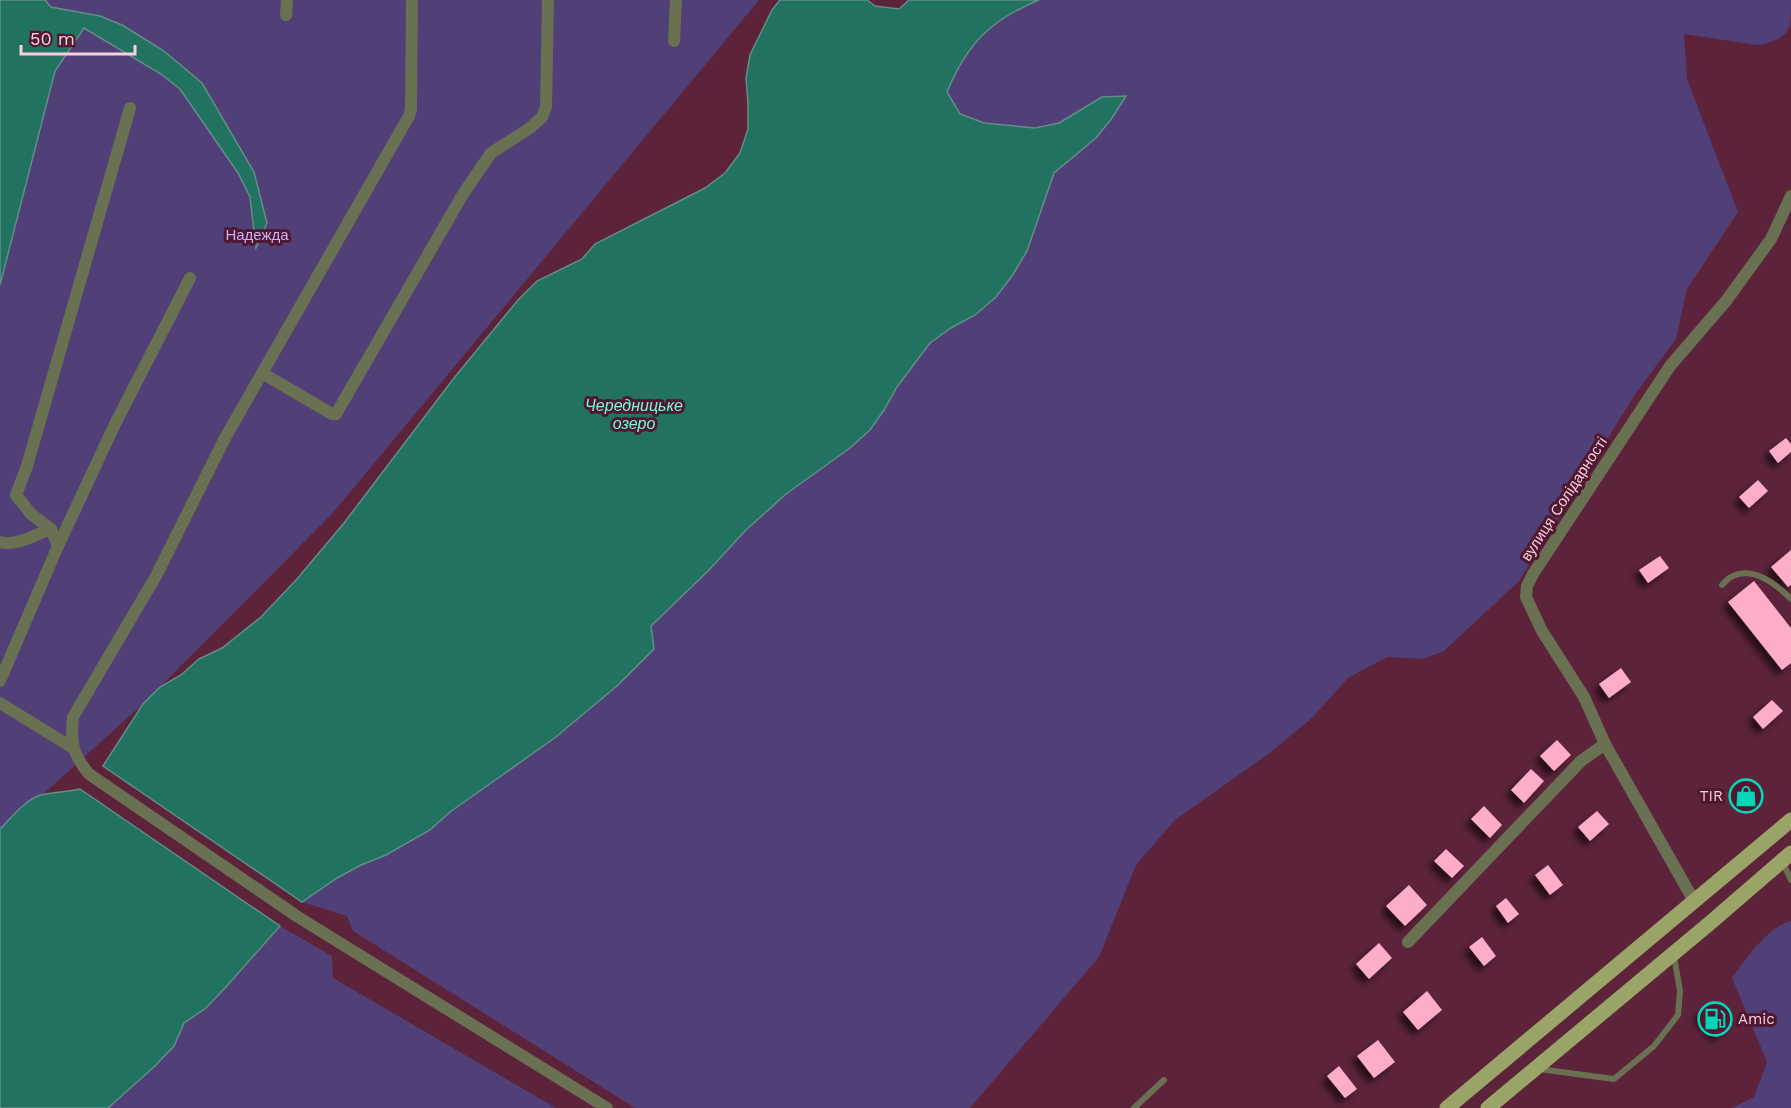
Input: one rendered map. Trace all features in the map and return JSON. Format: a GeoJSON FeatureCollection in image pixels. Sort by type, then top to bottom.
{"type":"FeatureCollection","features":[{"type":"Feature","properties":{"kind":"main road"},"geometry":{"type":"LineString","coordinates":[[1447,1108],[1791,820]]}},
{"type":"Feature","properties":{"kind":"main road"},"geometry":{"type":"LineString","coordinates":[[1488,1108],[1786,857]]}},
{"type":"Feature","properties":{"kind":"street"},"geometry":{"type":"LineString","coordinates":[[286,15],[287,0]]}},
{"type":"Feature","properties":{"kind":"street"},"geometry":{"type":"LineString","coordinates":[[412,0],[411,109],[409,116],[225,438],[156,576],[73,717],[71,733],[73,748],[79,762],[89,774],[298,917],[607,1108]]}},
{"type":"Feature","properties":{"kind":"street"},"geometry":{"type":"LineString","coordinates":[[262,373],[332,414],[336,414],[463,194],[491,153],[530,128],[542,117],[546,106],[548,0]]}},
{"type":"Feature","properties":{"kind":"street"},"geometry":{"type":"LineString","coordinates":[[674,41],[676,0]]}},
{"type":"Feature","properties":{"kind":"street"},"geometry":{"type":"LineString","coordinates":[[58,546],[51,529],[31,514],[16,495],[27,466],[130,108]]}},
{"type":"Feature","properties":{"kind":"street","name":"вулиця Солідарності"},"geometry":{"type":"LineString","coordinates":[[1694,901],[1605,744],[1584,697],[1542,631],[1526,597],[1527,586],[1670,366],[1726,301],[1771,239],[1791,196]]}},
{"type":"Feature","properties":{"kind":"street"},"geometry":{"type":"LineString","coordinates":[[0,681],[58,546],[115,424],[190,278]]}},
{"type":"Feature","properties":{"kind":"street"},"geometry":{"type":"LineString","coordinates":[[0,542],[19,541],[51,529]]}},
{"type":"Feature","properties":{"kind":"street"},"geometry":{"type":"LineString","coordinates":[[0,703],[73,748]]}},
{"type":"Feature","properties":{"kind":"street"},"geometry":{"type":"LineString","coordinates":[[1408,942],[1581,760],[1605,744]]}},
{"type":"Feature","properties":{"kind":"lane"},"geometry":{"type":"LineString","coordinates":[[1722,585],[1734,575],[1748,574],[1767,578],[1791,599]]}},
{"type":"Feature","properties":{"kind":"lane"},"geometry":{"type":"LineString","coordinates":[[1786,857],[1791,880]]}},
{"type":"Feature","properties":{"kind":"lane"},"geometry":{"type":"LineString","coordinates":[[1535,1068],[1614,1079],[1654,1046],[1678,1015],[1680,991],[1674,953]]}},
{"type":"Feature","properties":{"kind":"lane"},"geometry":{"type":"LineString","coordinates":[[1134,1108],[1164,1080]]}},
{"type":"Feature","properties":{"kind":"green space","name":"Надежда"},"geometry":{"type":"Polygon","coordinates":[[[0,0],[759,0],[332,514],[143,704],[0,833],[0,0]]]}},
{"type":"Feature","properties":{"kind":"green space"},"geometry":{"type":"Polygon","coordinates":[[[1039,0],[1791,0],[1791,6],[1788,30],[1781,37],[1767,43],[1757,45],[1684,34],[1687,79],[1738,212],[1687,289],[1676,339],[1636,393],[1519,581],[1444,651],[1423,659],[1387,657],[1348,678],[1312,718],[1267,755],[1175,820],[1136,865],[1099,957],[970,1108],[635,1108],[353,931],[347,916],[302,902],[337,878],[386,855],[430,830],[450,812],[557,737],[618,685],[653,649],[651,626],[709,570],[746,530],[786,494],[850,448],[870,430],[897,387],[930,343],[975,315],[996,297],[1027,251],[1054,173],[1096,138],[1112,118],[1102,97],[1059,123],[1035,128],[984,123],[960,114],[947,92],[966,54],[983,34],[1003,18],[1039,0]]]}},
{"type":"Feature","properties":{"kind":"green space"},"geometry":{"type":"Polygon","coordinates":[[[1791,921],[1791,1108],[1732,1108],[1754,1097],[1767,1062],[1732,978],[1766,936],[1782,924],[1791,921]]]}},
{"type":"Feature","properties":{"kind":"green space"},"geometry":{"type":"Polygon","coordinates":[[[280,926],[332,956],[333,978],[556,1108],[108,1108],[174,1046],[184,1023],[206,1008],[280,926]]]}},
{"type":"Feature","properties":{"kind":"water"},"geometry":{"type":"Polygon","coordinates":[[[0,0],[45,0],[51,7],[100,16],[122,25],[164,51],[202,83],[254,172],[267,223],[256,248],[250,197],[238,173],[180,89],[161,74],[84,28],[55,71],[0,285],[0,0]]]}},
{"type":"Feature","properties":{"kind":"water","name":"Чередницьке озеро"},"geometry":{"type":"Polygon","coordinates":[[[780,0],[867,0],[875,6],[899,9],[909,0],[1039,0],[994,25],[972,47],[947,92],[960,114],[984,123],[1035,128],[1059,123],[1102,97],[1126,96],[1096,138],[1054,173],[1027,251],[996,297],[975,315],[930,343],[897,387],[870,430],[850,448],[786,494],[746,530],[709,570],[651,626],[654,649],[618,685],[556,737],[450,812],[430,830],[386,855],[337,878],[302,902],[103,766],[143,704],[160,687],[181,675],[199,659],[222,648],[261,617],[297,579],[344,523],[454,378],[518,300],[537,281],[582,259],[595,244],[705,188],[725,173],[740,153],[748,129],[746,78],[750,55],[772,10],[780,0]]]}},
{"type":"Feature","properties":{"kind":"water"},"geometry":{"type":"Polygon","coordinates":[[[80,789],[280,926],[206,1008],[184,1023],[174,1046],[108,1108],[0,1108],[0,829],[19,809],[36,797],[80,789]]]}},
{"type":"Feature","properties":{"kind":"building"},"geometry":{"type":"Polygon","coordinates":[[[1786,438],[1791,444],[1791,452],[1778,463],[1769,451],[1786,438]]]}},
{"type":"Feature","properties":{"kind":"building"},"geometry":{"type":"Polygon","coordinates":[[[1758,480],[1768,491],[1749,508],[1739,497],[1758,480]]]}},
{"type":"Feature","properties":{"kind":"building"},"geometry":{"type":"Polygon","coordinates":[[[1791,550],[1791,585],[1788,587],[1771,567],[1791,550]]]}},
{"type":"Feature","properties":{"kind":"building"},"geometry":{"type":"Polygon","coordinates":[[[1660,556],[1669,568],[1648,583],[1639,570],[1660,556]]]}},
{"type":"Feature","properties":{"kind":"building"},"geometry":{"type":"Polygon","coordinates":[[[1754,581],[1791,628],[1791,663],[1782,670],[1728,602],[1754,581]]]}},
{"type":"Feature","properties":{"kind":"building"},"geometry":{"type":"Polygon","coordinates":[[[1621,668],[1631,682],[1609,698],[1599,684],[1621,668]]]}},
{"type":"Feature","properties":{"kind":"building"},"geometry":{"type":"Polygon","coordinates":[[[1772,700],[1783,711],[1763,729],[1753,717],[1772,700]]]}},
{"type":"Feature","properties":{"kind":"building"},"geometry":{"type":"Polygon","coordinates":[[[1557,740],[1571,755],[1554,771],[1540,756],[1557,740]]]}},
{"type":"Feature","properties":{"kind":"building"},"geometry":{"type":"Polygon","coordinates":[[[1531,769],[1544,781],[1524,803],[1511,790],[1531,769]]]}},
{"type":"Feature","properties":{"kind":"building"},"geometry":{"type":"Polygon","coordinates":[[[1484,806],[1502,825],[1490,838],[1471,819],[1484,806]]]}},
{"type":"Feature","properties":{"kind":"building"},"geometry":{"type":"Polygon","coordinates":[[[1597,811],[1609,824],[1590,841],[1578,827],[1597,811]]]}},
{"type":"Feature","properties":{"kind":"building"},"geometry":{"type":"Polygon","coordinates":[[[1446,849],[1464,866],[1452,878],[1434,861],[1446,849]]]}},
{"type":"Feature","properties":{"kind":"building"},"geometry":{"type":"Polygon","coordinates":[[[1548,865],[1563,885],[1550,895],[1535,875],[1548,865]]]}},
{"type":"Feature","properties":{"kind":"building"},"geometry":{"type":"Polygon","coordinates":[[[1409,885],[1427,905],[1405,926],[1386,906],[1409,885]]]}},
{"type":"Feature","properties":{"kind":"building"},"geometry":{"type":"Polygon","coordinates":[[[1506,898],[1519,914],[1508,923],[1496,906],[1506,898]]]}},
{"type":"Feature","properties":{"kind":"building"},"geometry":{"type":"Polygon","coordinates":[[[1482,937],[1496,956],[1484,966],[1469,947],[1482,937]]]}},
{"type":"Feature","properties":{"kind":"building"},"geometry":{"type":"Polygon","coordinates":[[[1379,943],[1392,958],[1369,979],[1356,964],[1379,943]]]}},
{"type":"Feature","properties":{"kind":"building"},"geometry":{"type":"Polygon","coordinates":[[[1427,991],[1442,1010],[1418,1030],[1403,1012],[1427,991]]]}},
{"type":"Feature","properties":{"kind":"building","name":"Amic"},"geometry":{"type":"Polygon","coordinates":[[[1714,1001],[1732,1025],[1717,1037],[1698,1014],[1714,1001]]]}},
{"type":"Feature","properties":{"kind":"building"},"geometry":{"type":"Polygon","coordinates":[[[1378,1040],[1395,1062],[1374,1078],[1357,1056],[1378,1040]]]}},
{"type":"Feature","properties":{"kind":"building"},"geometry":{"type":"Polygon","coordinates":[[[1339,1066],[1357,1089],[1345,1098],[1327,1076],[1339,1066]]]}},
{"type":"Feature","properties":{"kind":"place","name":"TIR"},"geometry":{"type":"Point","coordinates":[1746,796]}},
{"type":"Feature","properties":{"kind":"place","name":"Amic"},"geometry":{"type":"Point","coordinates":[1715,1019]}}]}
